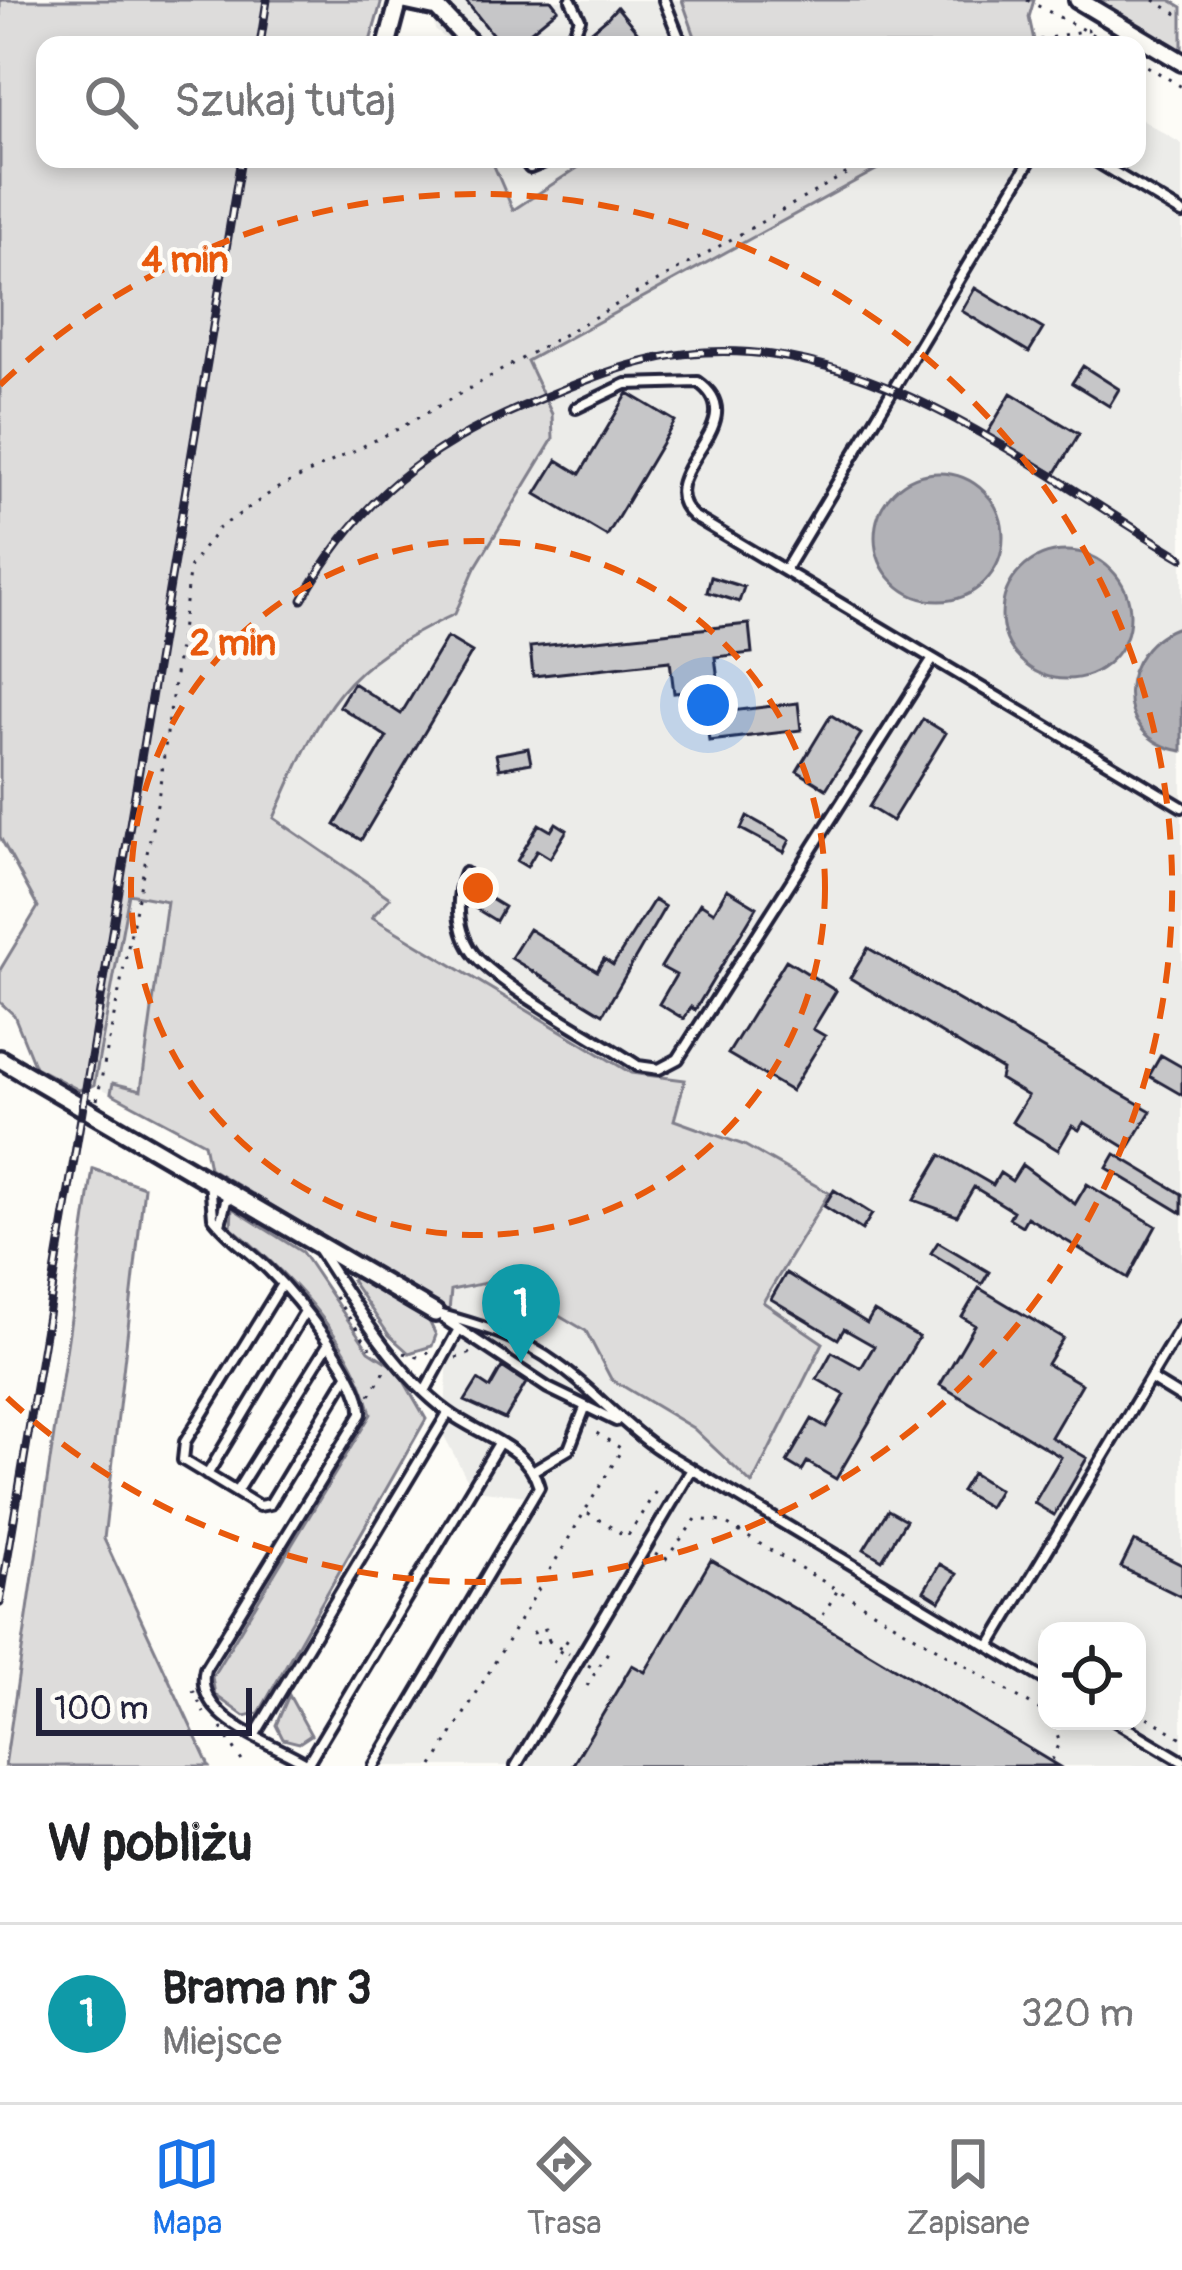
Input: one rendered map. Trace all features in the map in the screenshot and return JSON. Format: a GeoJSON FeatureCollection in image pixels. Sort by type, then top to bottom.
{"type":"FeatureCollection","features":[{"type":"Feature","properties":{"kind":"street"},"geometry":{"type":"LineString","coordinates":[[390,36],[400,0],[437,8],[463,36]]}},
{"type":"Feature","properties":{"kind":"street"},"geometry":{"type":"LineString","coordinates":[[1078,0],[1138,36]]}},
{"type":"Feature","properties":{"kind":"street"},"geometry":{"type":"LineString","coordinates":[[1146,41],[1182,62]]}},
{"type":"Feature","properties":{"kind":"street"},"geometry":{"type":"LineString","coordinates":[[0,1059],[435,1313]]}},
{"type":"Feature","properties":{"kind":"lane"},"geometry":{"type":"LineString","coordinates":[[570,36],[580,19],[571,0]]}},
{"type":"Feature","properties":{"kind":"lane"},"geometry":{"type":"LineString","coordinates":[[664,0],[678,36]]}},
{"type":"Feature","properties":{"kind":"lane"},"geometry":{"type":"LineString","coordinates":[[785,570],[1026,168]]}},
{"type":"Feature","properties":{"kind":"lane"},"geometry":{"type":"LineString","coordinates":[[1107,168],[1182,213]]}},
{"type":"Feature","properties":{"kind":"lane"},"geometry":{"type":"LineString","coordinates":[[576,407],[626,384],[691,379],[706,386],[716,400],[717,418],[682,480],[685,508],[1182,807]]}},
{"type":"Feature","properties":{"kind":"lane"},"geometry":{"type":"LineString","coordinates":[[464,873],[456,896],[458,917],[477,959],[638,1066],[659,1069],[679,1059],[933,658]]}},
{"type":"Feature","properties":{"kind":"lane"},"geometry":{"type":"LineString","coordinates":[[211,1179],[208,1204],[219,1226],[282,1284],[304,1313],[360,1392],[361,1414],[205,1669],[201,1684],[213,1709],[309,1765],[500,1443]]}},
{"type":"Feature","properties":{"kind":"lane"},"geometry":{"type":"LineString","coordinates":[[219,1226],[230,1190]]}},
{"type":"Feature","properties":{"kind":"lane"},"geometry":{"type":"LineString","coordinates":[[315,1243],[425,1390],[448,1413],[535,1470],[539,1487],[374,1766]]}},
{"type":"Feature","properties":{"kind":"lane"},"geometry":{"type":"LineString","coordinates":[[282,1284],[181,1450],[183,1460],[260,1506],[270,1504],[348,1375]]}},
{"type":"Feature","properties":{"kind":"lane"},"geometry":{"type":"LineString","coordinates":[[207,1475],[304,1313]]}},
{"type":"Feature","properties":{"kind":"lane"},"geometry":{"type":"LineString","coordinates":[[435,1313],[520,1342],[557,1364],[618,1421],[692,1469],[1038,1675]]}},
{"type":"Feature","properties":{"kind":"lane"},"geometry":{"type":"LineString","coordinates":[[425,1390],[461,1325]]}},
{"type":"Feature","properties":{"kind":"lane"},"geometry":{"type":"LineString","coordinates":[[461,1325],[584,1408],[618,1421]]}},
{"type":"Feature","properties":{"kind":"lane"},"geometry":{"type":"LineString","coordinates":[[990,1646],[1182,1325]]}},
{"type":"Feature","properties":{"kind":"lane"},"geometry":{"type":"LineString","coordinates":[[236,1492],[327,1345]]}},
{"type":"Feature","properties":{"kind":"lane"},"geometry":{"type":"LineString","coordinates":[[1151,1379],[1182,1398]]}},
{"type":"Feature","properties":{"kind":"lane"},"geometry":{"type":"LineString","coordinates":[[535,1470],[568,1449],[584,1408]]}},
{"type":"Feature","properties":{"kind":"lane"},"geometry":{"type":"LineString","coordinates":[[256,1733],[448,1413]]}},
{"type":"Feature","properties":{"kind":"lane"},"geometry":{"type":"LineString","coordinates":[[516,1766],[692,1469]]}},
{"type":"Feature","properties":{"kind":"lane"},"geometry":{"type":"LineString","coordinates":[[1130,1730],[1182,1761]]}},
{"type":"Feature","properties":{"kind":"path"},"geometry":{"type":"LineString","coordinates":[[1027,0],[1095,36]]}},
{"type":"Feature","properties":{"kind":"path"},"geometry":{"type":"LineString","coordinates":[[1154,0],[1182,17]]}},
{"type":"Feature","properties":{"kind":"path"},"geometry":{"type":"LineString","coordinates":[[1063,36],[1120,25]]}},
{"type":"Feature","properties":{"kind":"path"},"geometry":{"type":"LineString","coordinates":[[1146,65],[1182,87]]}},
{"type":"Feature","properties":{"kind":"path"},"geometry":{"type":"LineString","coordinates":[[94,1113],[158,800],[190,566],[218,530],[276,489],[400,428],[856,168]]}},
{"type":"Feature","properties":{"kind":"path"},"geometry":{"type":"LineString","coordinates":[[332,1291],[369,1348],[388,1365],[371,1390],[370,1402]]}},
{"type":"Feature","properties":{"kind":"path"},"geometry":{"type":"LineString","coordinates":[[404,1353],[418,1357],[435,1348]]}},
{"type":"Feature","properties":{"kind":"path"},"geometry":{"type":"LineString","coordinates":[[435,1765],[622,1449],[590,1429]]}},
{"type":"Feature","properties":{"kind":"path"},"geometry":{"type":"LineString","coordinates":[[585,1511],[627,1537],[656,1491]]}},
{"type":"Feature","properties":{"kind":"path"},"geometry":{"type":"LineString","coordinates":[[645,1548],[665,1560],[687,1525],[712,1518],[1038,1709]]}},
{"type":"Feature","properties":{"kind":"path"},"geometry":{"type":"LineString","coordinates":[[823,1616],[838,1590]]}},
{"type":"Feature","properties":{"kind":"path"},"geometry":{"type":"LineString","coordinates":[[519,1623],[534,1632],[546,1629],[549,1641]]}},
{"type":"Feature","properties":{"kind":"path"},"geometry":{"type":"LineString","coordinates":[[534,1632],[536,1643],[549,1641],[562,1649]]}},
{"type":"Feature","properties":{"kind":"path"},"geometry":{"type":"LineString","coordinates":[[553,1663],[569,1636]]}},
{"type":"Feature","properties":{"kind":"path"},"geometry":{"type":"LineString","coordinates":[[587,1687],[608,1652]]}},
{"type":"Feature","properties":{"kind":"path"},"geometry":{"type":"LineString","coordinates":[[1146,1717],[1182,1738]]}},
{"type":"Feature","properties":{"kind":"path"},"geometry":{"type":"LineString","coordinates":[[217,1722],[245,1766]]}},
{"type":"Feature","properties":{"kind":"path"},"geometry":{"type":"LineString","coordinates":[[1052,1760],[1060,1743],[1056,1730]]}},
{"type":"Feature","properties":{"kind":"shaded area"},"geometry":{"type":"Polygon","coordinates":[[[0,0],[382,0],[372,36],[36,36],[36,168],[495,168],[513,210],[577,168],[880,168],[527,361],[552,414],[553,439],[475,568],[455,614],[385,653],[340,694],[307,746],[274,818],[390,898],[372,917],[631,1073],[685,1080],[674,1120],[744,1145],[829,1193],[763,1302],[823,1343],[752,1484],[693,1428],[611,1379],[586,1331],[500,1280],[451,1290],[449,1311],[209,1168],[204,1143],[111,1093],[113,1083],[141,1090],[167,901],[129,894],[94,1085],[79,1090],[35,1067],[14,1015],[0,1002],[0,970],[38,907],[0,837],[0,0]]]}},
{"type":"Feature","properties":{"kind":"shaded area"},"geometry":{"type":"Polygon","coordinates":[[[431,0],[682,0],[695,36],[443,36],[435,30],[431,0]]]}},
{"type":"Feature","properties":{"kind":"shaded area"},"geometry":{"type":"Polygon","coordinates":[[[682,0],[1034,0],[1029,17],[1033,36],[695,36],[682,0]]]}},
{"type":"Feature","properties":{"kind":"shaded area"},"geometry":{"type":"Polygon","coordinates":[[[1092,0],[1170,0],[1182,7],[1182,54],[1092,0]]]}},
{"type":"Feature","properties":{"kind":"shaded area"},"geometry":{"type":"Polygon","coordinates":[[[1146,122],[1182,144],[1182,1766],[373,1766],[376,1750],[527,1496],[483,1491],[466,1477],[444,1436],[451,1290],[500,1280],[586,1331],[611,1379],[693,1428],[726,1463],[763,1303],[744,1145],[673,1120],[684,1080],[636,1074],[371,916],[389,898],[274,818],[322,711],[390,644],[455,614],[475,568],[552,439],[552,414],[527,361],[880,168],[1146,168],[1146,122]]]}},
{"type":"Feature","properties":{"kind":"shaded area"},"geometry":{"type":"Polygon","coordinates":[[[495,168],[577,168],[513,210],[495,168]]]}},
{"type":"Feature","properties":{"kind":"shaded area"},"geometry":{"type":"Polygon","coordinates":[[[939,473],[963,478],[984,492],[998,513],[1003,537],[998,561],[984,582],[963,596],[939,601],[915,596],[894,582],[880,561],[875,537],[880,513],[894,492],[915,478],[939,473]]]}},
{"type":"Feature","properties":{"kind":"shaded area"},"geometry":{"type":"Polygon","coordinates":[[[1066,551],[1090,556],[1111,570],[1125,591],[1130,615],[1125,639],[1111,660],[1090,674],[1066,679],[1042,674],[1021,660],[1007,639],[1002,615],[1007,591],[1021,570],[1042,556],[1066,551]]]}},
{"type":"Feature","properties":{"kind":"shaded area"},"geometry":{"type":"Polygon","coordinates":[[[1182,626],[1182,751],[1158,743],[1142,729],[1132,711],[1130,692],[1133,671],[1143,652],[1182,626]]]}},
{"type":"Feature","properties":{"kind":"shaded area"},"geometry":{"type":"Polygon","coordinates":[[[129,894],[168,901],[141,1091],[114,1083],[111,1093],[94,1085],[129,894]]]}},
{"type":"Feature","properties":{"kind":"shaded area"},"geometry":{"type":"Polygon","coordinates":[[[93,1169],[144,1187],[104,1539],[209,1766],[5,1766],[93,1169]]]}},
{"type":"Feature","properties":{"kind":"shaded area"},"geometry":{"type":"Polygon","coordinates":[[[232,1208],[302,1252],[369,1351],[397,1369],[426,1419],[259,1713],[244,1716],[215,1695],[212,1677],[371,1414],[350,1360],[334,1334],[296,1287],[231,1227],[232,1208]]]}},
{"type":"Feature","properties":{"kind":"shaded area"},"geometry":{"type":"Polygon","coordinates":[[[351,1280],[428,1319],[436,1335],[432,1346],[409,1353],[389,1335],[351,1280]]]}},
{"type":"Feature","properties":{"kind":"shaded area"},"geometry":{"type":"Polygon","coordinates":[[[289,1695],[311,1735],[299,1743],[283,1739],[276,1725],[289,1695]]]}},
{"type":"Feature","properties":{"kind":"building"},"geometry":{"type":"Polygon","coordinates":[[[465,0],[551,0],[558,9],[525,36],[494,36],[465,0]]]}},
{"type":"Feature","properties":{"kind":"building"},"geometry":{"type":"Polygon","coordinates":[[[617,7],[641,36],[586,36],[617,7]]]}},
{"type":"Feature","properties":{"kind":"building"},"geometry":{"type":"Polygon","coordinates":[[[975,288],[1043,329],[1029,352],[962,311],[975,288]]]}},
{"type":"Feature","properties":{"kind":"building"},"geometry":{"type":"Polygon","coordinates":[[[1083,366],[1119,389],[1109,406],[1072,383],[1083,366]]]}},
{"type":"Feature","properties":{"kind":"building"},"geometry":{"type":"Polygon","coordinates":[[[628,393],[675,421],[607,536],[536,494],[557,460],[580,474],[628,393]]]}},
{"type":"Feature","properties":{"kind":"building"},"geometry":{"type":"Polygon","coordinates":[[[1011,393],[1079,434],[1055,474],[987,434],[1011,393]]]}},
{"type":"Feature","properties":{"kind":"building"},"geometry":{"type":"Polygon","coordinates":[[[711,577],[744,587],[739,602],[707,592],[711,577]]]}},
{"type":"Feature","properties":{"kind":"building"},"geometry":{"type":"Polygon","coordinates":[[[749,624],[752,653],[715,657],[719,688],[674,693],[670,661],[533,676],[530,647],[749,624]]]}},
{"type":"Feature","properties":{"kind":"building"},"geometry":{"type":"Polygon","coordinates":[[[447,637],[472,652],[361,840],[335,825],[387,737],[339,706],[353,683],[401,714],[447,637]]]}},
{"type":"Feature","properties":{"kind":"building"},"geometry":{"type":"Polygon","coordinates":[[[798,703],[801,730],[709,741],[706,714],[798,703]]]}},
{"type":"Feature","properties":{"kind":"building"},"geometry":{"type":"Polygon","coordinates":[[[831,715],[861,734],[826,789],[797,771],[831,715]]]}},
{"type":"Feature","properties":{"kind":"building"},"geometry":{"type":"Polygon","coordinates":[[[923,719],[946,733],[892,821],[869,807],[923,719]]]}},
{"type":"Feature","properties":{"kind":"building"},"geometry":{"type":"Polygon","coordinates":[[[528,748],[531,763],[499,769],[496,754],[528,748]]]}},
{"type":"Feature","properties":{"kind":"building"},"geometry":{"type":"Polygon","coordinates":[[[747,816],[790,840],[784,852],[741,829],[747,816]]]}},
{"type":"Feature","properties":{"kind":"building"},"geometry":{"type":"Polygon","coordinates":[[[556,823],[567,830],[550,858],[537,850],[527,867],[517,861],[539,824],[551,831],[556,823]]]}},
{"type":"Feature","properties":{"kind":"building"},"geometry":{"type":"Polygon","coordinates":[[[471,887],[504,907],[496,921],[467,903],[471,887]]]}},
{"type":"Feature","properties":{"kind":"building"},"geometry":{"type":"Polygon","coordinates":[[[727,889],[757,907],[695,1010],[691,1007],[684,1019],[659,1004],[676,975],[661,967],[700,903],[714,912],[727,889]]]}},
{"type":"Feature","properties":{"kind":"building"},"geometry":{"type":"Polygon","coordinates":[[[654,900],[665,907],[603,1014],[511,958],[529,929],[597,971],[604,959],[613,965],[654,900]]]}},
{"type":"Feature","properties":{"kind":"building"},"geometry":{"type":"Polygon","coordinates":[[[868,948],[1151,1111],[1128,1149],[1084,1122],[1079,1130],[1072,1126],[1058,1150],[1012,1122],[1028,1096],[1000,1079],[1002,1070],[850,978],[868,948]]]}},
{"type":"Feature","properties":{"kind":"building"},"geometry":{"type":"Polygon","coordinates":[[[786,960],[836,991],[813,1029],[825,1036],[791,1091],[728,1054],[786,960]]]}},
{"type":"Feature","properties":{"kind":"building"},"geometry":{"type":"Polygon","coordinates":[[[1161,1055],[1182,1067],[1182,1095],[1149,1076],[1161,1055]]]}},
{"type":"Feature","properties":{"kind":"building"},"geometry":{"type":"Polygon","coordinates":[[[1115,1154],[1182,1194],[1182,1213],[1107,1168],[1115,1154]]]}},
{"type":"Feature","properties":{"kind":"building"},"geometry":{"type":"Polygon","coordinates":[[[941,1155],[993,1185],[1000,1173],[1012,1181],[1022,1165],[1075,1204],[1087,1184],[1156,1226],[1128,1278],[1027,1217],[1022,1226],[1009,1218],[1013,1211],[974,1187],[957,1216],[914,1200],[941,1155]]]}},
{"type":"Feature","properties":{"kind":"building"},"geometry":{"type":"Polygon","coordinates":[[[834,1190],[872,1214],[862,1230],[824,1206],[834,1190]]]}},
{"type":"Feature","properties":{"kind":"building"},"geometry":{"type":"Polygon","coordinates":[[[938,1242],[989,1272],[982,1284],[931,1253],[938,1242]]]}},
{"type":"Feature","properties":{"kind":"building"},"geometry":{"type":"Polygon","coordinates":[[[786,1273],[867,1323],[874,1311],[919,1337],[836,1479],[807,1462],[802,1471],[787,1462],[812,1419],[826,1427],[845,1395],[817,1379],[832,1352],[861,1368],[874,1346],[844,1329],[838,1339],[771,1299],[786,1273]]]}},
{"type":"Feature","properties":{"kind":"building"},"geometry":{"type":"Polygon","coordinates":[[[979,1288],[1063,1338],[1047,1364],[1082,1384],[1051,1437],[1087,1458],[1054,1515],[1034,1503],[1061,1457],[940,1385],[975,1325],[962,1317],[979,1288]]]}},
{"type":"Feature","properties":{"kind":"building"},"geometry":{"type":"Polygon","coordinates":[[[502,1367],[526,1383],[505,1419],[465,1401],[478,1380],[490,1388],[502,1367]]]}},
{"type":"Feature","properties":{"kind":"building"},"geometry":{"type":"Polygon","coordinates":[[[972,1473],[999,1490],[989,1507],[961,1491],[972,1473]]]}},
{"type":"Feature","properties":{"kind":"building"},"geometry":{"type":"Polygon","coordinates":[[[888,1510],[906,1520],[882,1560],[864,1549],[888,1510]]]}},
{"type":"Feature","properties":{"kind":"building"},"geometry":{"type":"Polygon","coordinates":[[[1134,1541],[1182,1565],[1182,1597],[1121,1567],[1134,1541]]]}},
{"type":"Feature","properties":{"kind":"building"},"geometry":{"type":"Polygon","coordinates":[[[711,1560],[1058,1766],[572,1766],[632,1665],[645,1672],[711,1560]]]}},
{"type":"Feature","properties":{"kind":"building"},"geometry":{"type":"Polygon","coordinates":[[[940,1564],[957,1574],[940,1601],[924,1591],[940,1564]]]}},
{"type":"Feature","properties":{"kind":"railway"},"geometry":{"type":"LineString","coordinates":[[261,36],[267,0]]}},
{"type":"Feature","properties":{"kind":"railway"},"geometry":{"type":"LineString","coordinates":[[0,1603],[239,168]]}},
{"type":"Feature","properties":{"kind":"railway"},"geometry":{"type":"LineString","coordinates":[[302,600],[324,564],[372,505],[398,480],[459,438],[595,377],[638,363],[705,352],[770,354],[833,368],[894,390],[1014,452],[1182,558]]}},
{"type":"Feature","properties":{"kind":"place","name":"Brama nr 3"},"geometry":{"type":"Point","coordinates":[521,1363]}}]}
